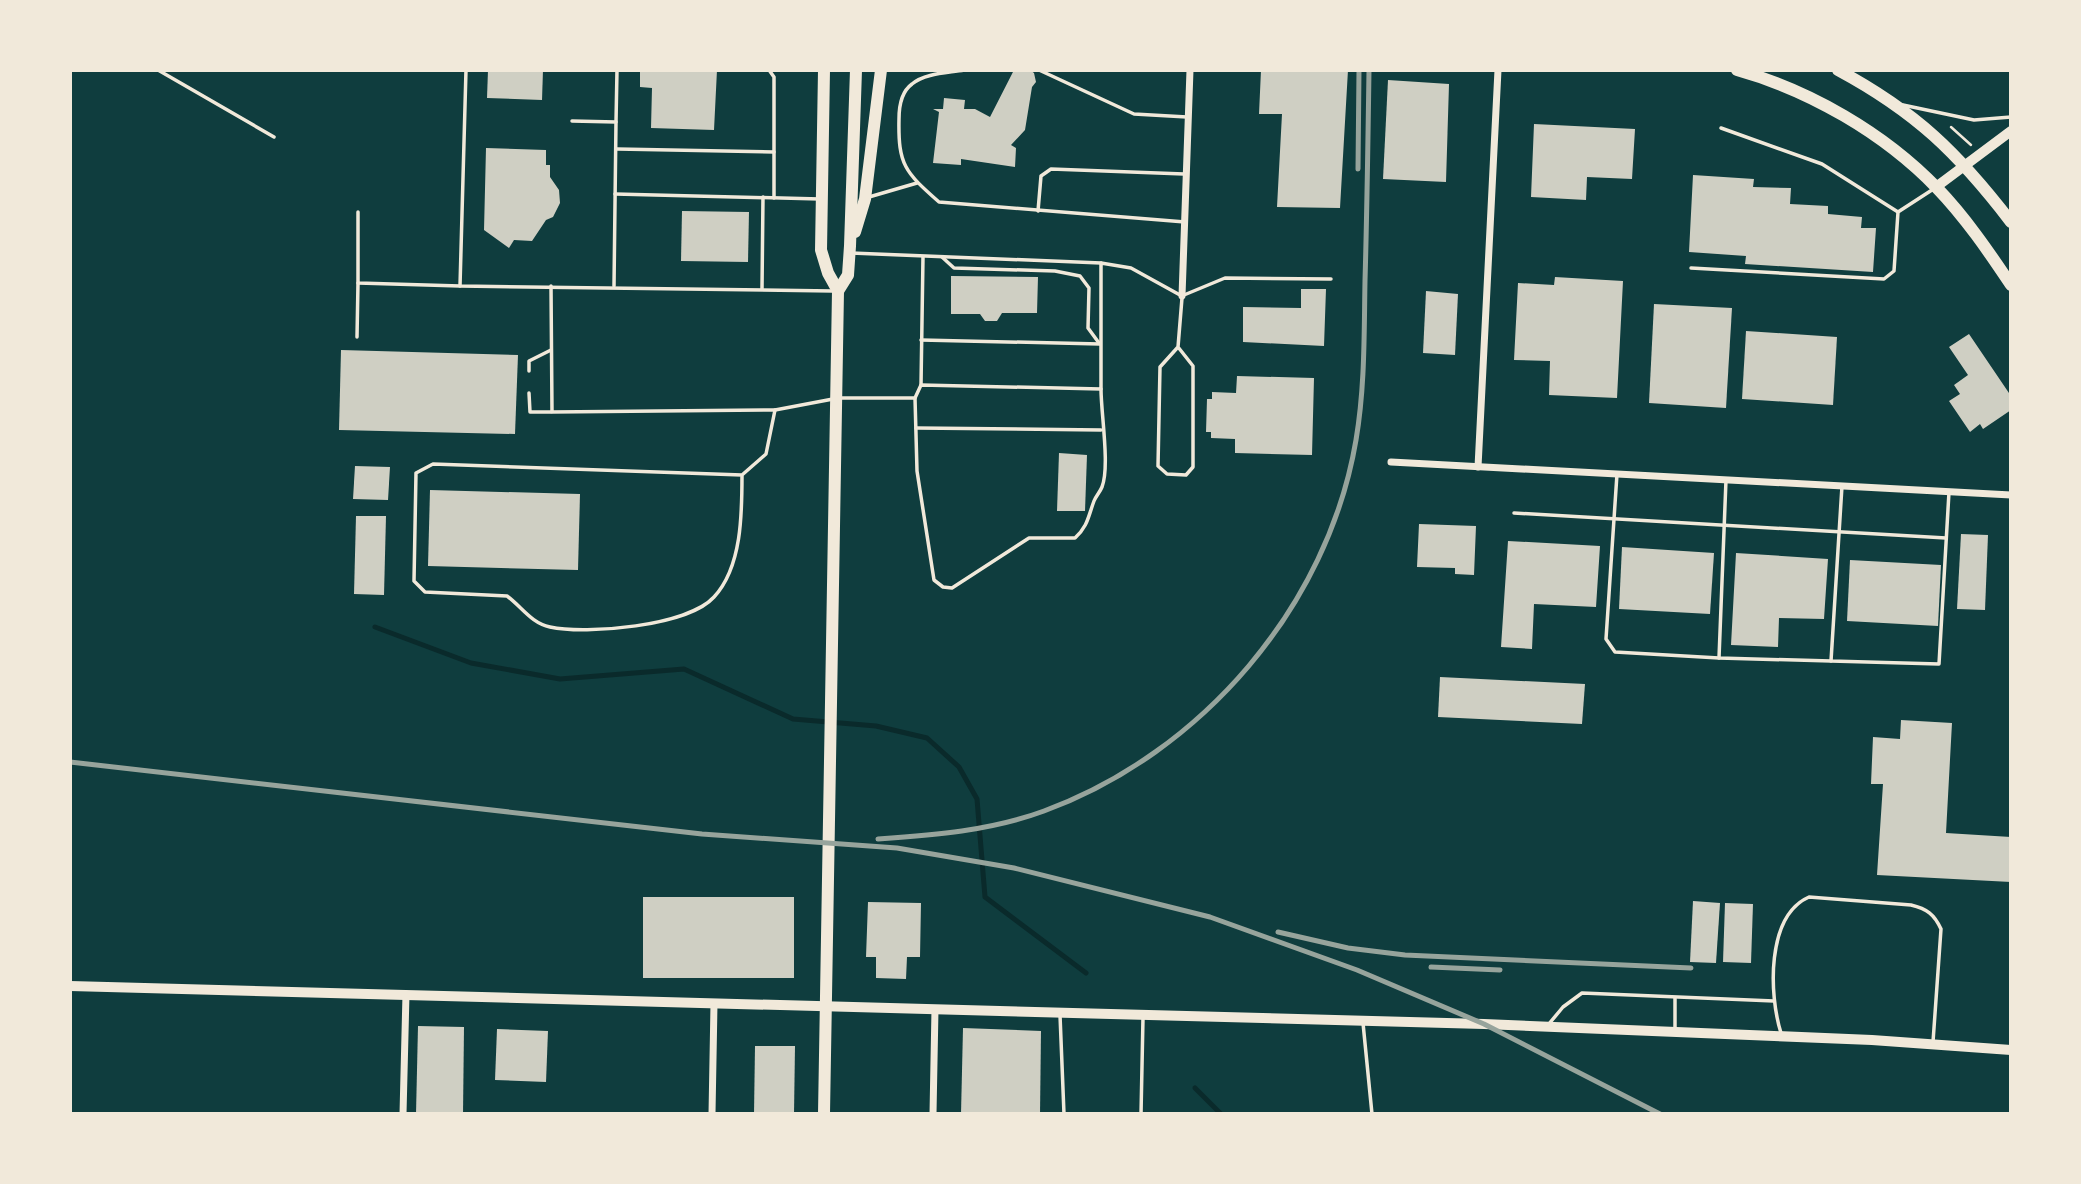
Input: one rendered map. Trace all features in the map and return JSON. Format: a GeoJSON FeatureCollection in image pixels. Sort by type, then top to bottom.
{"type":"FeatureCollection","features":[{"type":"Feature","properties":{"kind":"main road"},"geometry":{"type":"LineString","coordinates":[[818,70],[823,98]]}},
{"type":"Feature","properties":{"kind":"main road"},"geometry":{"type":"LineString","coordinates":[[824,70],[821,250],[828,273],[838,291],[824,1114]]}},
{"type":"Feature","properties":{"kind":"main road"},"geometry":{"type":"LineString","coordinates":[[838,291],[848,275],[856,70]]}},
{"type":"Feature","properties":{"kind":"main road"},"geometry":{"type":"LineString","coordinates":[[850,249],[865,199],[881,70]]}},
{"type":"Feature","properties":{"kind":"main road"},"geometry":{"type":"LineString","coordinates":[[1737,70],[1791,89],[1836,112],[1877,138],[1936,187],[2011,285]]}},
{"type":"Feature","properties":{"kind":"main road"},"geometry":{"type":"LineString","coordinates":[[1838,70],[1923,124],[1967,165],[2011,222]]}},
{"type":"Feature","properties":{"kind":"main road"},"geometry":{"type":"LineString","coordinates":[[70,986],[1548,1026],[1782,1035],[2011,1050]]}},
{"type":"Feature","properties":{"kind":"street"},"geometry":{"type":"LineString","coordinates":[[1182,296],[1190,70]]}},
{"type":"Feature","properties":{"kind":"street"},"geometry":{"type":"LineString","coordinates":[[1478,467],[1498,70]]}},
{"type":"Feature","properties":{"kind":"street"},"geometry":{"type":"LineString","coordinates":[[1936,187],[2011,131]]}},
{"type":"Feature","properties":{"kind":"street"},"geometry":{"type":"LineString","coordinates":[[1391,462],[2011,495]]}},
{"type":"Feature","properties":{"kind":"street"},"geometry":{"type":"LineString","coordinates":[[403,1114],[406,995]]}},
{"type":"Feature","properties":{"kind":"street"},"geometry":{"type":"LineString","coordinates":[[712,1114],[714,1004]]}},
{"type":"Feature","properties":{"kind":"street"},"geometry":{"type":"LineString","coordinates":[[933,1114],[935,1009]]}},
{"type":"Feature","properties":{"kind":"lane"},"geometry":{"type":"LineString","coordinates":[[158,70],[274,137]]}},
{"type":"Feature","properties":{"kind":"lane"},"geometry":{"type":"LineString","coordinates":[[460,286],[466,70]]}},
{"type":"Feature","properties":{"kind":"lane"},"geometry":{"type":"LineString","coordinates":[[614,286],[617,70]]}},
{"type":"Feature","properties":{"kind":"lane"},"geometry":{"type":"LineString","coordinates":[[769,70],[774,77],[774,198]]}},
{"type":"Feature","properties":{"kind":"lane"},"geometry":{"type":"LineString","coordinates":[[964,70],[921,78],[910,85],[901,99],[898,150],[918,183],[944,203],[1185,222]]}},
{"type":"Feature","properties":{"kind":"lane"},"geometry":{"type":"LineString","coordinates":[[1039,70],[1134,114],[1189,117]]}},
{"type":"Feature","properties":{"kind":"lane"},"geometry":{"type":"LineString","coordinates":[[1892,103],[1974,120],[2011,117]]}},
{"type":"Feature","properties":{"kind":"lane"},"geometry":{"type":"LineString","coordinates":[[572,121],[616,122]]}},
{"type":"Feature","properties":{"kind":"lane"},"geometry":{"type":"LineString","coordinates":[[1721,128],[1822,163],[1898,212]]}},
{"type":"Feature","properties":{"kind":"lane"},"geometry":{"type":"LineString","coordinates":[[617,149],[774,152]]}},
{"type":"Feature","properties":{"kind":"lane"},"geometry":{"type":"LineString","coordinates":[[1038,211],[1041,176],[1051,169],[1186,174]]}},
{"type":"Feature","properties":{"kind":"lane"},"geometry":{"type":"LineString","coordinates":[[850,200],[865,199],[918,183]]}},
{"type":"Feature","properties":{"kind":"lane"},"geometry":{"type":"LineString","coordinates":[[1898,212],[1936,187]]}},
{"type":"Feature","properties":{"kind":"lane"},"geometry":{"type":"LineString","coordinates":[[615,194],[822,199]]}},
{"type":"Feature","properties":{"kind":"lane"},"geometry":{"type":"LineString","coordinates":[[762,289],[764,197]]}},
{"type":"Feature","properties":{"kind":"lane"},"geometry":{"type":"LineString","coordinates":[[357,337],[358,212]]}},
{"type":"Feature","properties":{"kind":"lane"},"geometry":{"type":"LineString","coordinates":[[1691,268],[1884,279],[1894,271],[1898,212]]}},
{"type":"Feature","properties":{"kind":"lane"},"geometry":{"type":"LineString","coordinates":[[850,249],[923,257],[1101,263],[1131,268],[1182,296]]}},
{"type":"Feature","properties":{"kind":"lane"},"geometry":{"type":"LineString","coordinates":[[923,257],[920,385],[915,398],[918,471],[934,580],[943,587],[952,588],[1029,538],[1075,538],[1086,528],[1094,499],[1103,485],[1105,445],[1101,430],[1101,263]]}},
{"type":"Feature","properties":{"kind":"lane"},"geometry":{"type":"LineString","coordinates":[[942,257],[954,268],[1055,271],[1080,276],[1088,288],[1088,328],[1100,344]]}},
{"type":"Feature","properties":{"kind":"lane"},"geometry":{"type":"LineString","coordinates":[[1182,296],[1226,278],[1331,279]]}},
{"type":"Feature","properties":{"kind":"lane"},"geometry":{"type":"LineString","coordinates":[[358,283],[838,291]]}},
{"type":"Feature","properties":{"kind":"lane"},"geometry":{"type":"LineString","coordinates":[[551,286],[552,412]]}},
{"type":"Feature","properties":{"kind":"lane"},"geometry":{"type":"LineString","coordinates":[[1178,348],[1193,366],[1193,467],[1186,475],[1167,474],[1158,467],[1160,367],[1178,348],[1182,296]]}},
{"type":"Feature","properties":{"kind":"lane"},"geometry":{"type":"LineString","coordinates":[[922,340],[1100,344]]}},
{"type":"Feature","properties":{"kind":"lane"},"geometry":{"type":"LineString","coordinates":[[529,371],[529,361],[551,350]]}},
{"type":"Feature","properties":{"kind":"lane"},"geometry":{"type":"LineString","coordinates":[[920,385],[1101,389]]}},
{"type":"Feature","properties":{"kind":"lane"},"geometry":{"type":"LineString","coordinates":[[529,393],[530,412],[775,410],[837,398],[915,398]]}},
{"type":"Feature","properties":{"kind":"lane"},"geometry":{"type":"LineString","coordinates":[[742,475],[740,526],[725,580],[713,599],[675,618],[647,626],[550,627],[533,621],[507,596],[425,592],[414,581],[416,473],[422,468],[450,465],[742,475],[766,454],[775,410]]}},
{"type":"Feature","properties":{"kind":"lane"},"geometry":{"type":"LineString","coordinates":[[916,428],[1101,430]]}},
{"type":"Feature","properties":{"kind":"lane"},"geometry":{"type":"LineString","coordinates":[[1617,474],[1606,639],[1615,652],[1718,658],[1939,664],[1949,492]]}},
{"type":"Feature","properties":{"kind":"lane"},"geometry":{"type":"LineString","coordinates":[[1718,658],[1726,480]]}},
{"type":"Feature","properties":{"kind":"lane"},"geometry":{"type":"LineString","coordinates":[[1832,661],[1842,486]]}},
{"type":"Feature","properties":{"kind":"lane"},"geometry":{"type":"LineString","coordinates":[[1514,513],[1947,538]]}},
{"type":"Feature","properties":{"kind":"lane"},"geometry":{"type":"LineString","coordinates":[[1782,1035],[1774,1001],[1773,973],[1780,930],[1795,903],[1809,897],[1926,908],[1941,929],[1933,1044]]}},
{"type":"Feature","properties":{"kind":"lane"},"geometry":{"type":"LineString","coordinates":[[1548,1026],[1563,1007],[1582,993],[1774,1001]]}},
{"type":"Feature","properties":{"kind":"lane"},"geometry":{"type":"LineString","coordinates":[[1675,998],[1675,1031]]}},
{"type":"Feature","properties":{"kind":"lane"},"geometry":{"type":"LineString","coordinates":[[1060,1013],[1064,1114]]}},
{"type":"Feature","properties":{"kind":"lane"},"geometry":{"type":"LineString","coordinates":[[1141,1114],[1143,1015]]}},
{"type":"Feature","properties":{"kind":"lane"},"geometry":{"type":"LineString","coordinates":[[1363,1021],[1372,1114]]}},
{"type":"Feature","properties":{"kind":"path"},"geometry":{"type":"LineString","coordinates":[[1947,122],[1971,145]]}},
{"type":"Feature","properties":{"kind":"building"},"geometry":{"type":"Polygon","coordinates":[[[488,70],[543,70],[542,100],[487,98],[488,70]]]}},
{"type":"Feature","properties":{"kind":"building"},"geometry":{"type":"Polygon","coordinates":[[[640,70],[717,70],[714,130],[651,128],[652,88],[640,87],[640,70]]]}},
{"type":"Feature","properties":{"kind":"building"},"geometry":{"type":"Polygon","coordinates":[[[1014,70],[1030,70],[1034,73],[1036,82],[1032,87],[1025,130],[1011,145],[1016,148],[1015,167],[961,159],[961,165],[933,163],[939,112],[933,109],[943,109],[944,98],[965,100],[964,109],[975,109],[990,117],[1014,70]]]}},
{"type":"Feature","properties":{"kind":"building"},"geometry":{"type":"Polygon","coordinates":[[[1261,70],[1348,70],[1340,208],[1277,207],[1282,114],[1259,114],[1261,70]]]}},
{"type":"Feature","properties":{"kind":"building"},"geometry":{"type":"Polygon","coordinates":[[[1388,80],[1449,84],[1446,182],[1383,179],[1388,80]]]}},
{"type":"Feature","properties":{"kind":"building"},"geometry":{"type":"Polygon","coordinates":[[[1534,124],[1635,129],[1632,179],[1587,177],[1586,200],[1531,197],[1534,124]]]}},
{"type":"Feature","properties":{"kind":"building"},"geometry":{"type":"Polygon","coordinates":[[[486,148],[546,150],[546,165],[550,165],[550,177],[559,190],[560,203],[553,217],[546,220],[532,241],[514,240],[509,248],[484,230],[486,148]]]}},
{"type":"Feature","properties":{"kind":"building"},"geometry":{"type":"Polygon","coordinates":[[[1693,175],[1754,179],[1753,187],[1791,188],[1790,204],[1828,206],[1828,214],[1862,217],[1861,228],[1876,228],[1873,272],[1745,264],[1746,256],[1689,252],[1693,175]]]}},
{"type":"Feature","properties":{"kind":"building"},"geometry":{"type":"Polygon","coordinates":[[[682,211],[749,212],[748,262],[681,261],[682,211]]]}},
{"type":"Feature","properties":{"kind":"building"},"geometry":{"type":"Polygon","coordinates":[[[951,276],[1038,277],[1037,313],[1002,313],[997,321],[985,321],[980,314],[951,314],[951,276]]]}},
{"type":"Feature","properties":{"kind":"building"},"geometry":{"type":"Polygon","coordinates":[[[1555,277],[1623,281],[1617,398],[1549,395],[1550,361],[1514,360],[1518,283],[1554,285],[1555,277]]]}},
{"type":"Feature","properties":{"kind":"building"},"geometry":{"type":"Polygon","coordinates":[[[1301,289],[1326,289],[1324,346],[1243,342],[1243,307],[1301,308],[1301,289]]]}},
{"type":"Feature","properties":{"kind":"building"},"geometry":{"type":"Polygon","coordinates":[[[1426,291],[1458,294],[1455,355],[1423,353],[1426,291]]]}},
{"type":"Feature","properties":{"kind":"building"},"geometry":{"type":"Polygon","coordinates":[[[1654,304],[1732,308],[1726,408],[1649,403],[1654,304]]]}},
{"type":"Feature","properties":{"kind":"building"},"geometry":{"type":"Polygon","coordinates":[[[1746,331],[1837,337],[1833,405],[1742,399],[1746,331]]]}},
{"type":"Feature","properties":{"kind":"building"},"geometry":{"type":"Polygon","coordinates":[[[1969,334],[2011,396],[2011,410],[1983,429],[1980,424],[1970,432],[1949,401],[1960,394],[1954,385],[1968,375],[1949,347],[1969,334]]]}},
{"type":"Feature","properties":{"kind":"building"},"geometry":{"type":"Polygon","coordinates":[[[341,350],[518,355],[515,434],[339,430],[341,350]]]}},
{"type":"Feature","properties":{"kind":"building"},"geometry":{"type":"Polygon","coordinates":[[[1237,376],[1314,378],[1312,455],[1235,453],[1235,439],[1211,438],[1211,432],[1206,432],[1207,399],[1212,399],[1212,392],[1236,393],[1237,376]]]}},
{"type":"Feature","properties":{"kind":"building"},"geometry":{"type":"Polygon","coordinates":[[[1059,453],[1087,455],[1085,511],[1057,511],[1059,453]]]}},
{"type":"Feature","properties":{"kind":"building"},"geometry":{"type":"Polygon","coordinates":[[[355,466],[390,467],[388,500],[353,499],[355,466]]]}},
{"type":"Feature","properties":{"kind":"building"},"geometry":{"type":"Polygon","coordinates":[[[430,490],[580,494],[578,570],[428,566],[430,490]]]}},
{"type":"Feature","properties":{"kind":"building"},"geometry":{"type":"Polygon","coordinates":[[[356,516],[386,516],[384,595],[354,594],[356,516]]]}},
{"type":"Feature","properties":{"kind":"building"},"geometry":{"type":"Polygon","coordinates":[[[1419,524],[1476,526],[1474,575],[1455,574],[1455,568],[1417,567],[1419,524]]]}},
{"type":"Feature","properties":{"kind":"building"},"geometry":{"type":"Polygon","coordinates":[[[1961,534],[1988,535],[1985,610],[1957,609],[1961,534]]]}},
{"type":"Feature","properties":{"kind":"building"},"geometry":{"type":"Polygon","coordinates":[[[1508,541],[1600,546],[1596,607],[1534,604],[1532,649],[1501,647],[1508,541]]]}},
{"type":"Feature","properties":{"kind":"building"},"geometry":{"type":"Polygon","coordinates":[[[1622,547],[1714,553],[1710,614],[1619,609],[1622,547]]]}},
{"type":"Feature","properties":{"kind":"building"},"geometry":{"type":"Polygon","coordinates":[[[1736,553],[1828,559],[1824,619],[1779,618],[1778,647],[1731,645],[1736,553]]]}},
{"type":"Feature","properties":{"kind":"building"},"geometry":{"type":"Polygon","coordinates":[[[1850,560],[1941,565],[1938,626],[1847,621],[1850,560]]]}},
{"type":"Feature","properties":{"kind":"building"},"geometry":{"type":"Polygon","coordinates":[[[1440,677],[1585,684],[1582,724],[1438,717],[1440,677]]]}},
{"type":"Feature","properties":{"kind":"building"},"geometry":{"type":"Polygon","coordinates":[[[1901,720],[1952,723],[1946,833],[2011,837],[2011,882],[1877,875],[1883,784],[1871,784],[1873,737],[1900,739],[1901,720]]]}},
{"type":"Feature","properties":{"kind":"building"},"geometry":{"type":"Polygon","coordinates":[[[643,897],[794,897],[794,978],[643,978],[643,897]]]}},
{"type":"Feature","properties":{"kind":"building"},"geometry":{"type":"Polygon","coordinates":[[[1693,901],[1720,903],[1716,963],[1690,962],[1693,901]]]}},
{"type":"Feature","properties":{"kind":"building"},"geometry":{"type":"Polygon","coordinates":[[[868,902],[921,903],[920,957],[907,957],[906,979],[876,978],[876,957],[866,957],[868,902]]]}},
{"type":"Feature","properties":{"kind":"building"},"geometry":{"type":"Polygon","coordinates":[[[1725,903],[1753,904],[1751,963],[1723,962],[1725,903]]]}},
{"type":"Feature","properties":{"kind":"building"},"geometry":{"type":"Polygon","coordinates":[[[418,1026],[464,1027],[463,1114],[416,1114],[418,1026]]]}},
{"type":"Feature","properties":{"kind":"building"},"geometry":{"type":"Polygon","coordinates":[[[963,1028],[1041,1031],[1040,1114],[961,1114],[963,1028]]]}},
{"type":"Feature","properties":{"kind":"building"},"geometry":{"type":"Polygon","coordinates":[[[497,1029],[548,1031],[546,1082],[495,1080],[497,1029]]]}},
{"type":"Feature","properties":{"kind":"building"},"geometry":{"type":"Polygon","coordinates":[[[755,1046],[795,1046],[794,1114],[754,1114],[755,1046]]]}},
{"type":"Feature","properties":{"kind":"waterway"},"geometry":{"type":"LineString","coordinates":[[375,627],[471,663],[560,679],[684,669],[793,719],[876,726],[927,738],[959,767],[977,799],[985,897],[1086,973]]}},
{"type":"Feature","properties":{"kind":"waterway"},"geometry":{"type":"LineString","coordinates":[[1195,1088],[1221,1114]]}},
{"type":"Feature","properties":{"kind":"railway"},"geometry":{"type":"LineString","coordinates":[[1358,169],[1359,70]]}},
{"type":"Feature","properties":{"kind":"railway"},"geometry":{"type":"LineString","coordinates":[[878,839],[983,828],[1044,811],[1102,785],[1155,752],[1205,712],[1249,666],[1287,615],[1318,560],[1341,501],[1356,440],[1364,361],[1369,70]]}},
{"type":"Feature","properties":{"kind":"railway"},"geometry":{"type":"LineString","coordinates":[[70,762],[702,834],[897,848],[1014,868],[1210,917],[1357,970],[1484,1024],[1660,1114]]}},
{"type":"Feature","properties":{"kind":"railway"},"geometry":{"type":"LineString","coordinates":[[1278,932],[1348,948],[1405,955],[1691,968]]}},
{"type":"Feature","properties":{"kind":"railway"},"geometry":{"type":"LineString","coordinates":[[1431,967],[1500,970]]}}]}
